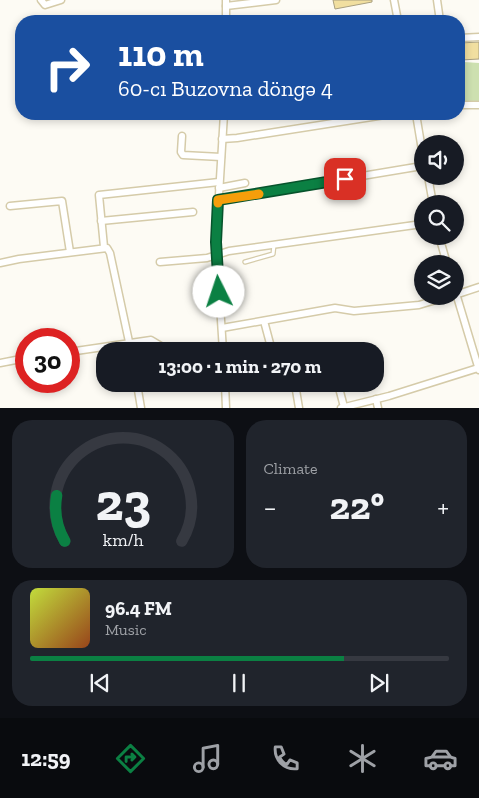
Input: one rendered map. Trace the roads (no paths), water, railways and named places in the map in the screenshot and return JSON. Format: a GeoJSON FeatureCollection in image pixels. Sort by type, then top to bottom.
{"type":"FeatureCollection","features":[{"type":"Feature","properties":{"kind":"street"},"geometry":{"type":"LineString","coordinates":[[41,0],[45,5],[61,0]]}},
{"type":"Feature","properties":{"kind":"street"},"geometry":{"type":"LineString","coordinates":[[226,3],[276,0]]}},
{"type":"Feature","properties":{"kind":"street"},"geometry":{"type":"LineString","coordinates":[[394,0],[397,15]]}},
{"type":"Feature","properties":{"kind":"street"},"geometry":{"type":"LineString","coordinates":[[437,0],[439,15]]}},
{"type":"Feature","properties":{"kind":"street"},"geometry":{"type":"LineString","coordinates":[[465,38],[479,37]]}},
{"type":"Feature","properties":{"kind":"street"},"geometry":{"type":"LineString","coordinates":[[465,105],[479,105]]}},
{"type":"Feature","properties":{"kind":"street"},"geometry":{"type":"LineString","coordinates":[[223,342],[216,255],[224,120]]}},
{"type":"Feature","properties":{"kind":"street"},"geometry":{"type":"LineString","coordinates":[[222,139],[237,138],[334,120]]}},
{"type":"Feature","properties":{"kind":"street"},"geometry":{"type":"LineString","coordinates":[[417,120],[420,135]]}},
{"type":"Feature","properties":{"kind":"street"},"geometry":{"type":"LineString","coordinates":[[182,136],[181,152],[183,155],[221,157]]}},
{"type":"Feature","properties":{"kind":"street"},"geometry":{"type":"LineString","coordinates":[[218,200],[414,167]]}},
{"type":"Feature","properties":{"kind":"street"},"geometry":{"type":"LineString","coordinates":[[104,248],[98,198],[101,194],[245,183]]}},
{"type":"Feature","properties":{"kind":"street"},"geometry":{"type":"LineString","coordinates":[[10,206],[62,200],[70,252]]}},
{"type":"Feature","properties":{"kind":"street"},"geometry":{"type":"LineString","coordinates":[[101,221],[193,212]]}},
{"type":"Feature","properties":{"kind":"street"},"geometry":{"type":"LineString","coordinates":[[160,262],[207,258],[225,252],[274,244],[414,225]]}},
{"type":"Feature","properties":{"kind":"street"},"geometry":{"type":"LineString","coordinates":[[0,263],[107,248],[110,253],[130,342]]}},
{"type":"Feature","properties":{"kind":"street"},"geometry":{"type":"LineString","coordinates":[[464,291],[479,286]]}},
{"type":"Feature","properties":{"kind":"street"},"geometry":{"type":"LineString","coordinates":[[222,328],[335,308],[354,311],[419,305]]}},
{"type":"Feature","properties":{"kind":"street"},"geometry":{"type":"LineString","coordinates":[[339,392],[342,408],[479,370],[477,354],[458,305]]}},
{"type":"Feature","properties":{"kind":"street"},"geometry":{"type":"LineString","coordinates":[[264,321],[270,342]]}},
{"type":"Feature","properties":{"kind":"street"},"geometry":{"type":"LineString","coordinates":[[142,342],[156,342]]}},
{"type":"Feature","properties":{"kind":"street"},"geometry":{"type":"LineString","coordinates":[[80,350],[96,348]]}},
{"type":"Feature","properties":{"kind":"street"},"geometry":{"type":"LineString","coordinates":[[0,363],[15,360]]}},
{"type":"Feature","properties":{"kind":"street"},"geometry":{"type":"LineString","coordinates":[[138,392],[141,408]]}},
{"type":"Feature","properties":{"kind":"street"},"geometry":{"type":"LineString","coordinates":[[225,392],[226,408]]}},
{"type":"Feature","properties":{"kind":"street"},"geometry":{"type":"LineString","coordinates":[[297,392],[300,408]]}},
{"type":"Feature","properties":{"kind":"street"},"geometry":{"type":"LineString","coordinates":[[376,399],[378,408]]}},
{"type":"Feature","properties":{"kind":"lane"},"geometry":{"type":"LineString","coordinates":[[244,262],[273,254],[274,244]]}}]}
